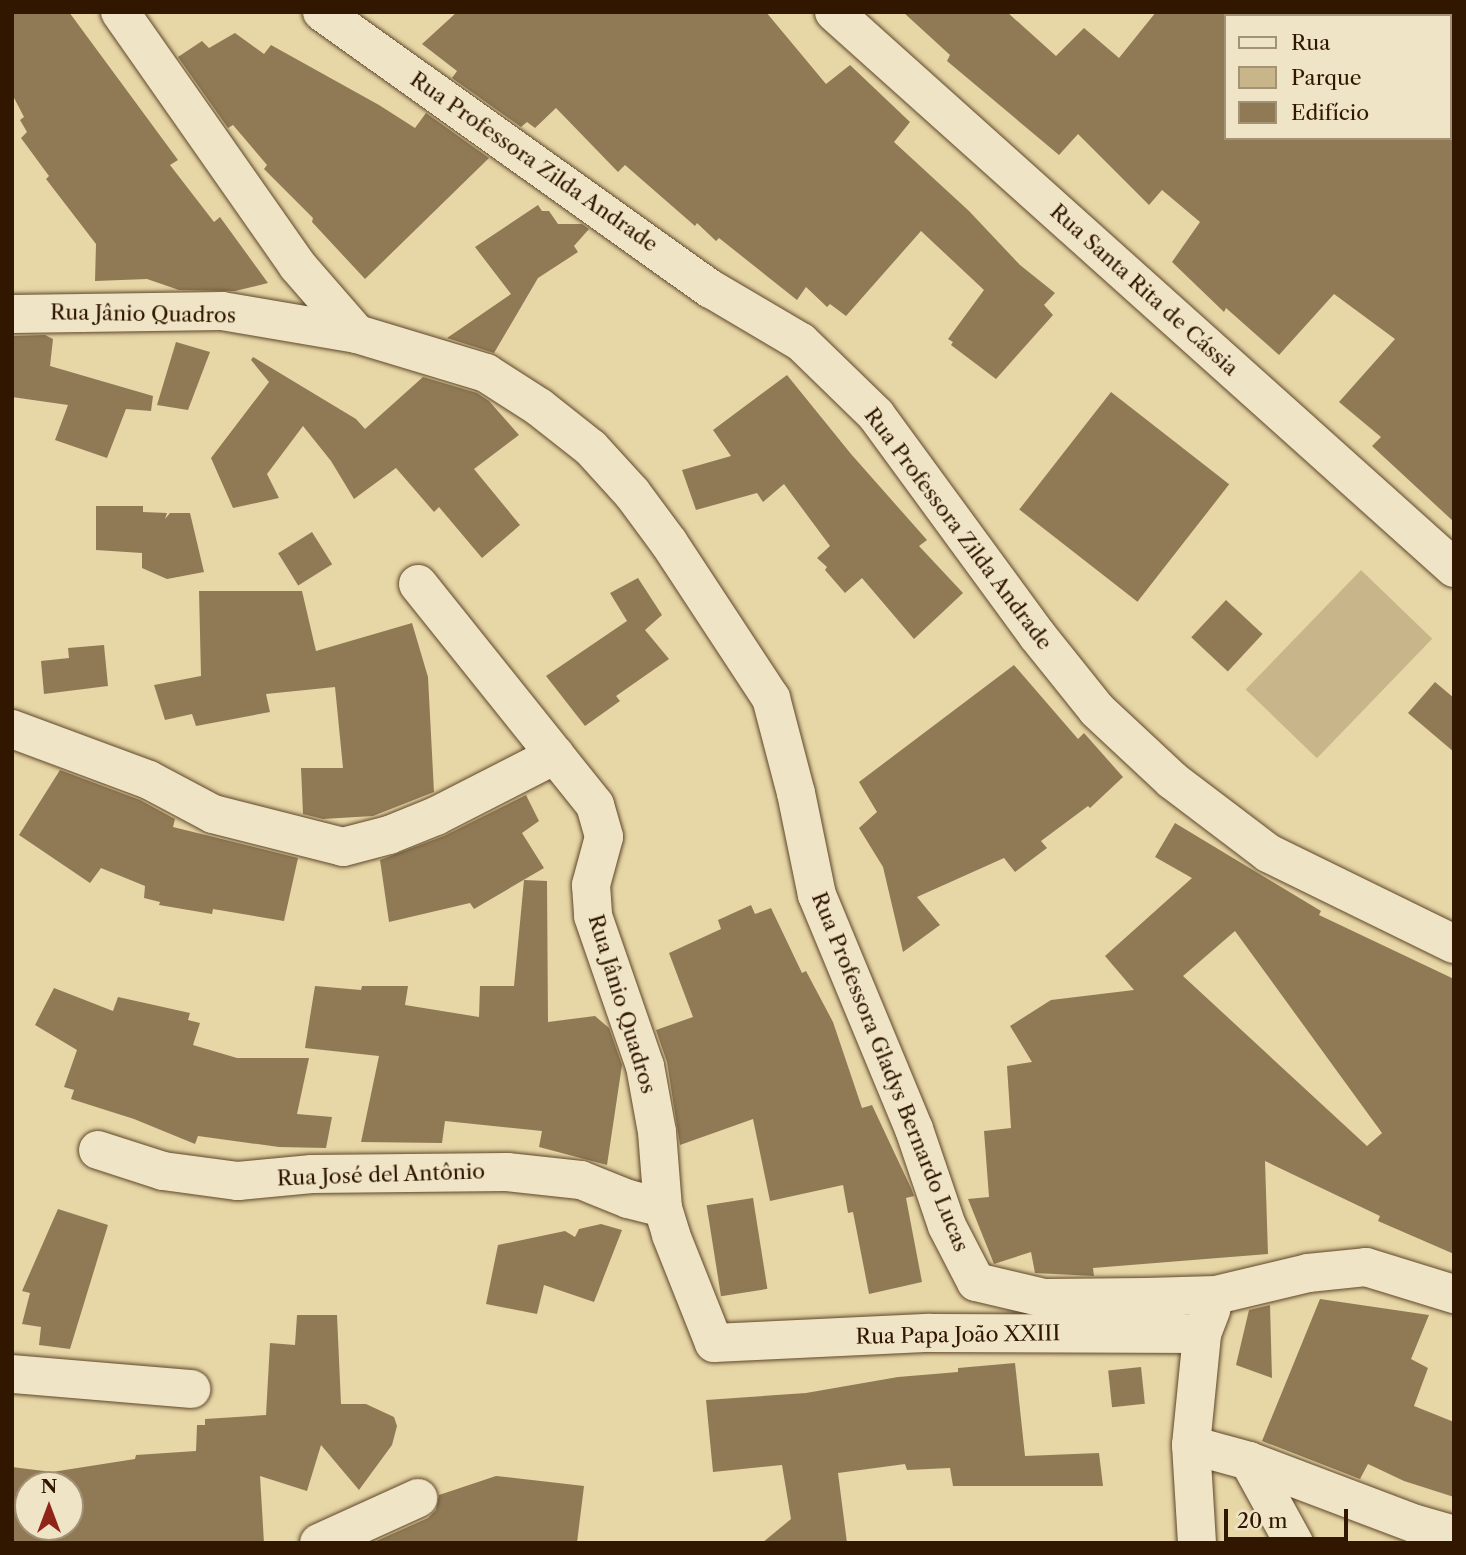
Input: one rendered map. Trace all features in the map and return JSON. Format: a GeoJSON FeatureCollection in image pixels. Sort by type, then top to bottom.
{"type":"FeatureCollection","features":[{"type":"Feature","properties":{"kind":"street"},"geometry":{"type":"LineString","coordinates":[[120,12],[297,265],[357,334]]}},
{"type":"Feature","properties":{"kind":"street","name":"Rua Professora Zilda Andrade"},"geometry":{"type":"LineString","coordinates":[[322,12],[711,289],[800,342],[876,415],[1037,635],[1097,710],[1172,780],[1268,853],[1454,944]]}},
{"type":"Feature","properties":{"kind":"street","name":"Rua Santa Rita de Cássia"},"geometry":{"type":"LineString","coordinates":[[834,12],[1454,568]]}},
{"type":"Feature","properties":{"kind":"street","name":"Rua Jânio Quadros"},"geometry":{"type":"LineString","coordinates":[[12,314],[222,311],[357,334]]}},
{"type":"Feature","properties":{"kind":"street","name":"Rua Professora Gladys Bernardo Lucas"},"geometry":{"type":"LineString","coordinates":[[357,334],[486,373],[539,407],[591,448],[632,493],[722,621],[771,698],[796,793],[817,895],[914,1129],[947,1226],[976,1282],[1044,1298],[1216,1295],[1282,1279],[1366,1267],[1454,1294]]}},
{"type":"Feature","properties":{"kind":"street","name":"Rua Jânio Quadros"},"geometry":{"type":"LineString","coordinates":[[418,584],[595,804],[604,837],[591,886],[593,916],[645,1066],[657,1132],[663,1208],[714,1343]]}},
{"type":"Feature","properties":{"kind":"street"},"geometry":{"type":"LineString","coordinates":[[12,729],[149,780],[213,814],[343,847],[389,835],[436,816],[555,755]]}},
{"type":"Feature","properties":{"kind":"street","name":"Rua José del Antônio"},"geometry":{"type":"LineString","coordinates":[[98,1150],[163,1171],[238,1181],[312,1174],[507,1172],[581,1180],[628,1199],[663,1208]]}},
{"type":"Feature","properties":{"kind":"street"},"geometry":{"type":"LineString","coordinates":[[1197,1543],[1191,1445],[1202,1334],[1216,1295]]}},
{"type":"Feature","properties":{"kind":"street","name":"Rua Papa João XXIII"},"geometry":{"type":"LineString","coordinates":[[714,1343],[930,1333],[1202,1334]]}},
{"type":"Feature","properties":{"kind":"street"},"geometry":{"type":"LineString","coordinates":[[12,1374],[191,1389]]}},
{"type":"Feature","properties":{"kind":"street"},"geometry":{"type":"LineString","coordinates":[[1191,1445],[1250,1461],[1454,1535]]}},
{"type":"Feature","properties":{"kind":"street"},"geometry":{"type":"LineString","coordinates":[[1250,1461],[1294,1543]]}},
{"type":"Feature","properties":{"kind":"street"},"geometry":{"type":"LineString","coordinates":[[319,1543],[418,1498]]}},
{"type":"Feature","properties":{"kind":"green space"},"geometry":{"type":"Polygon","coordinates":[[[1361,570],[1432,639],[1317,758],[1246,689],[1361,570]]]}},
{"type":"Feature","properties":{"kind":"building"},"geometry":{"type":"Polygon","coordinates":[[[12,12],[69,12],[178,160],[170,165],[214,222],[220,217],[268,283],[235,291],[179,290],[147,279],[95,281],[96,244],[46,179],[49,176],[21,138],[27,132],[20,120],[24,117],[12,94],[12,12]]]}},
{"type":"Feature","properties":{"kind":"building"},"geometry":{"type":"Polygon","coordinates":[[[457,12],[766,12],[826,84],[850,65],[910,122],[894,142],[969,211],[1020,265],[1055,293],[1044,305],[1053,315],[996,379],[951,345],[953,342],[948,339],[984,290],[921,231],[846,316],[830,304],[827,307],[806,287],[797,300],[719,238],[716,241],[697,223],[695,226],[625,165],[618,172],[556,108],[535,128],[527,122],[521,127],[452,78],[457,71],[422,44],[457,12]]]}},
{"type":"Feature","properties":{"kind":"building"},"geometry":{"type":"Polygon","coordinates":[[[903,12],[1007,12],[1056,56],[1084,28],[1119,58],[1156,12],[1226,12],[1224,140],[1454,138],[1454,522],[1372,446],[1381,437],[1339,402],[1395,339],[1334,294],[1279,355],[1226,308],[1224,312],[1172,262],[1200,222],[1162,190],[1149,205],[1078,134],[1059,155],[947,61],[950,55],[903,12]]]}},
{"type":"Feature","properties":{"kind":"building"},"geometry":{"type":"Polygon","coordinates":[[[235,33],[264,54],[271,45],[415,128],[426,113],[489,158],[365,279],[312,222],[313,218],[264,169],[267,165],[233,125],[228,128],[178,57],[202,41],[209,48],[235,33]]]}},
{"type":"Feature","properties":{"kind":"building"},"geometry":{"type":"Polygon","coordinates":[[[538,205],[542,211],[549,211],[558,224],[582,224],[589,229],[574,246],[578,252],[538,278],[494,353],[447,338],[511,294],[475,247],[538,205]]]}},
{"type":"Feature","properties":{"kind":"building"},"geometry":{"type":"Polygon","coordinates":[[[45,335],[53,339],[50,366],[153,396],[151,411],[126,409],[107,458],[55,440],[68,405],[12,397],[12,336],[45,335]]]}},
{"type":"Feature","properties":{"kind":"building"},"geometry":{"type":"Polygon","coordinates":[[[176,342],[210,352],[188,410],[157,405],[176,342]]]}},
{"type":"Feature","properties":{"kind":"building"},"geometry":{"type":"Polygon","coordinates":[[[253,357],[356,419],[365,429],[423,377],[477,393],[489,401],[519,435],[474,469],[520,525],[482,558],[439,507],[434,512],[396,468],[354,499],[331,461],[303,426],[267,474],[279,498],[233,508],[211,458],[269,382],[251,360],[253,357]]]}},
{"type":"Feature","properties":{"kind":"building"},"geometry":{"type":"Polygon","coordinates":[[[787,375],[851,454],[927,540],[919,546],[963,593],[914,639],[862,578],[845,593],[825,570],[827,567],[817,558],[830,546],[784,484],[763,502],[757,493],[696,510],[682,470],[731,456],[713,430],[787,375]]]}},
{"type":"Feature","properties":{"kind":"building"},"geometry":{"type":"Polygon","coordinates":[[[1111,392],[1229,484],[1137,602],[1019,509],[1111,392]]]}},
{"type":"Feature","properties":{"kind":"building"},"geometry":{"type":"Polygon","coordinates":[[[96,506],[143,506],[143,512],[167,513],[165,519],[170,513],[190,513],[204,572],[167,579],[142,568],[142,553],[96,550],[96,506]]]}},
{"type":"Feature","properties":{"kind":"building"},"geometry":{"type":"Polygon","coordinates":[[[312,532],[332,564],[298,585],[278,553],[312,532]]]}},
{"type":"Feature","properties":{"kind":"building"},"geometry":{"type":"Polygon","coordinates":[[[638,578],[662,615],[645,630],[669,659],[616,696],[620,701],[585,726],[546,676],[627,621],[610,593],[638,578]]]}},
{"type":"Feature","properties":{"kind":"building"},"geometry":{"type":"Polygon","coordinates":[[[199,591],[302,591],[316,651],[412,623],[428,677],[434,792],[373,816],[323,819],[303,814],[301,768],[343,768],[335,687],[266,694],[270,712],[196,726],[192,714],[165,720],[154,685],[201,676],[199,591]]]}},
{"type":"Feature","properties":{"kind":"building"},"geometry":{"type":"Polygon","coordinates":[[[1226,600],[1263,634],[1228,671],[1191,637],[1226,600]]]}},
{"type":"Feature","properties":{"kind":"building"},"geometry":{"type":"Polygon","coordinates":[[[104,645],[108,686],[44,694],[41,661],[69,658],[68,648],[104,645]]]}},
{"type":"Feature","properties":{"kind":"building"},"geometry":{"type":"Polygon","coordinates":[[[1014,665],[1078,739],[1084,733],[1123,777],[1090,808],[1088,806],[1041,841],[1047,848],[1015,872],[1004,858],[917,897],[940,925],[903,952],[883,867],[859,828],[877,812],[859,782],[1014,665]]]}},
{"type":"Feature","properties":{"kind":"building"},"geometry":{"type":"Polygon","coordinates":[[[1435,682],[1454,698],[1454,752],[1408,713],[1435,682]]]}},
{"type":"Feature","properties":{"kind":"building"},"geometry":{"type":"Polygon","coordinates":[[[60,770],[140,800],[175,819],[173,827],[298,858],[284,921],[213,909],[212,914],[159,905],[160,902],[144,898],[145,886],[101,868],[90,883],[19,835],[60,770]]]}},
{"type":"Feature","properties":{"kind":"building"},"geometry":{"type":"Polygon","coordinates":[[[526,795],[539,821],[522,833],[544,868],[474,909],[470,903],[389,922],[380,860],[444,836],[526,795]]]}},
{"type":"Feature","properties":{"kind":"building"},"geometry":{"type":"Polygon","coordinates":[[[1175,823],[1321,911],[1319,915],[1454,979],[1454,1254],[1378,1221],[1380,1216],[1265,1161],[1268,1254],[1093,1268],[1094,1276],[1035,1273],[1031,1252],[994,1264],[968,1199],[989,1197],[984,1131],[1011,1128],[1007,1066],[1032,1062],[1010,1026],[1051,1000],[1134,990],[1105,956],[1192,878],[1155,857],[1175,823]],[[1235,931],[1183,976],[1367,1146],[1382,1133],[1235,931]]]}},
{"type":"Feature","properties":{"kind":"building"},"geometry":{"type":"Polygon","coordinates":[[[524,880],[547,881],[548,1022],[595,1016],[609,1028],[622,1065],[607,1165],[539,1147],[542,1131],[445,1121],[442,1143],[361,1142],[379,1056],[305,1048],[315,986],[361,990],[362,986],[408,986],[405,1005],[479,1017],[480,986],[514,986],[524,880]]]}},
{"type":"Feature","properties":{"kind":"building"},"geometry":{"type":"Polygon","coordinates":[[[751,905],[755,914],[771,908],[802,973],[806,971],[833,1022],[862,1108],[872,1105],[911,1188],[914,1196],[906,1198],[922,1282],[869,1294],[853,1212],[848,1213],[843,1185],[770,1201],[753,1119],[680,1145],[667,1062],[656,1030],[693,1017],[669,953],[721,929],[718,920],[751,905]]]}},
{"type":"Feature","properties":{"kind":"building"},"geometry":{"type":"Polygon","coordinates":[[[54,988],[113,1011],[118,997],[190,1013],[188,1020],[200,1023],[193,1045],[237,1058],[309,1058],[297,1114],[332,1117],[326,1148],[279,1147],[198,1136],[195,1144],[134,1119],[71,1099],[74,1090],[64,1087],[77,1050],[35,1025],[54,988]]]}},
{"type":"Feature","properties":{"kind":"building"},"geometry":{"type":"Polygon","coordinates":[[[753,1198],[767,1289],[721,1296],[707,1205],[753,1198]]]}},
{"type":"Feature","properties":{"kind":"building"},"geometry":{"type":"Polygon","coordinates":[[[58,1209],[108,1225],[70,1349],[39,1345],[41,1327],[22,1324],[30,1293],[22,1291],[58,1209]]]}},
{"type":"Feature","properties":{"kind":"building"},"geometry":{"type":"Polygon","coordinates":[[[601,1224],[622,1230],[594,1302],[544,1285],[537,1314],[486,1304],[498,1245],[565,1231],[575,1237],[579,1229],[601,1224]]]}},
{"type":"Feature","properties":{"kind":"building"},"geometry":{"type":"Polygon","coordinates":[[[1320,1299],[1429,1315],[1411,1359],[1428,1368],[1414,1406],[1454,1422],[1454,1497],[1404,1481],[1368,1464],[1360,1479],[1262,1441],[1320,1299]]]}},
{"type":"Feature","properties":{"kind":"building"},"geometry":{"type":"Polygon","coordinates":[[[1270,1305],[1272,1378],[1236,1365],[1249,1310],[1270,1305]]]}},
{"type":"Feature","properties":{"kind":"building"},"geometry":{"type":"Polygon","coordinates":[[[297,1315],[337,1315],[341,1404],[366,1404],[394,1417],[397,1426],[392,1445],[359,1490],[321,1445],[307,1491],[260,1476],[264,1543],[12,1543],[12,1467],[44,1471],[14,1471],[14,1541],[84,1541],[84,1471],[58,1471],[135,1459],[136,1455],[196,1451],[197,1425],[205,1425],[205,1419],[266,1415],[270,1343],[295,1345],[297,1315]]]}},
{"type":"Feature","properties":{"kind":"building"},"geometry":{"type":"Polygon","coordinates":[[[1015,1363],[1025,1456],[1099,1453],[1103,1486],[953,1486],[950,1468],[907,1470],[905,1464],[838,1473],[847,1543],[762,1543],[791,1519],[782,1465],[713,1472],[706,1400],[806,1393],[898,1377],[958,1372],[958,1368],[1015,1363]]]}},
{"type":"Feature","properties":{"kind":"building"},"geometry":{"type":"Polygon","coordinates":[[[1141,1367],[1145,1404],[1112,1407],[1108,1370],[1141,1367]]]}},
{"type":"Feature","properties":{"kind":"building"},"geometry":{"type":"Polygon","coordinates":[[[496,1476],[584,1486],[577,1543],[372,1543],[428,1518],[436,1510],[439,1495],[496,1476]]]}}]}
